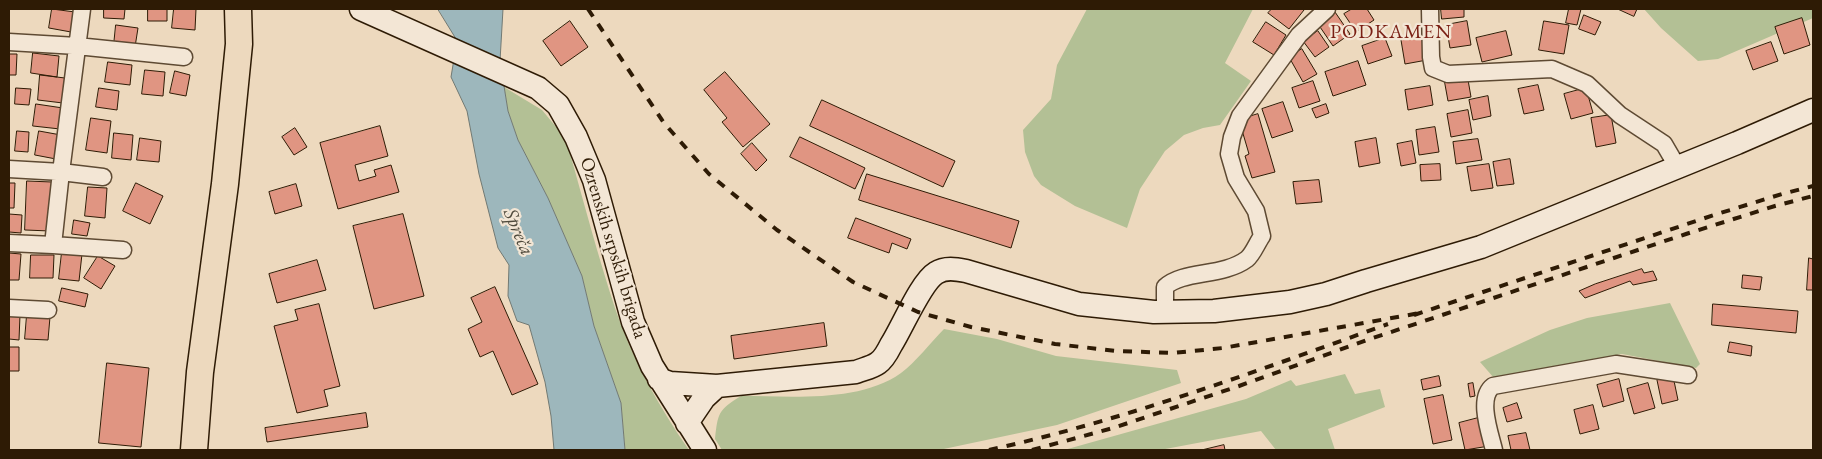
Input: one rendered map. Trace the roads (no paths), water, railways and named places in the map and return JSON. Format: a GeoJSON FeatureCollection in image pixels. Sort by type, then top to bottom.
{"type":"FeatureCollection","features":[{"type":"Feature","properties":{"kind":"main road"},"geometry":{"type":"LineString","coordinates":[[194,450],[200,372],[225,184],[239,44],[238,9]]}},
{"type":"Feature","properties":{"kind":"main road"},"geometry":{"type":"LineString","coordinates":[[239,44],[253,9]]}},
{"type":"Feature","properties":{"kind":"street"},"geometry":{"type":"LineString","coordinates":[[53,246],[82,9]]}},
{"type":"Feature","properties":{"kind":"street","name":"Ozrenskih srpskih brigada"},"geometry":{"type":"LineString","coordinates":[[361,9],[538,88],[558,105],[576,137],[594,180],[633,322],[652,366],[705,450]]}},
{"type":"Feature","properties":{"kind":"street"},"geometry":{"type":"LineString","coordinates":[[1165,312],[1166,286],[1180,278],[1227,269],[1248,258],[1262,236],[1256,211],[1236,178],[1229,154],[1232,137],[1240,116],[1298,35],[1327,9]]}},
{"type":"Feature","properties":{"kind":"street"},"geometry":{"type":"LineString","coordinates":[[1430,9],[1433,68],[1448,74],[1552,69],[1586,84],[1620,115],[1664,144],[1678,168]]}},
{"type":"Feature","properties":{"kind":"street"},"geometry":{"type":"LineString","coordinates":[[9,42],[77,46],[184,57]]}},
{"type":"Feature","properties":{"kind":"street"},"geometry":{"type":"LineString","coordinates":[[660,379],[670,383],[717,386],[856,372],[878,363],[885,355],[920,291],[937,272],[945,269],[955,269],[1079,304],[1165,312],[1224,310],[1290,302],[1326,294],[1482,247],[1678,168],[1813,110]]}},
{"type":"Feature","properties":{"kind":"street"},"geometry":{"type":"LineString","coordinates":[[9,169],[61,172],[104,178]]}},
{"type":"Feature","properties":{"kind":"street"},"geometry":{"type":"LineString","coordinates":[[9,243],[123,250]]}},
{"type":"Feature","properties":{"kind":"street"},"geometry":{"type":"LineString","coordinates":[[9,308],[48,310]]}},
{"type":"Feature","properties":{"kind":"street"},"geometry":{"type":"LineString","coordinates":[[1494,450],[1484,403],[1487,392],[1493,386],[1611,365],[1688,375]]}},
{"type":"Feature","properties":{"kind":"street"},"geometry":{"type":"LineString","coordinates":[[687,423],[704,398],[717,386]]}},
{"type":"Feature","properties":{"kind":"water","name":"Spreča"},"geometry":{"type":"Polygon","coordinates":[[[438,9],[503,9],[500,61],[508,111],[518,140],[548,198],[582,276],[594,326],[621,403],[625,450],[554,450],[545,382],[529,325],[517,321],[508,296],[509,265],[498,248],[479,174],[467,111],[451,77],[457,41],[438,9]]]}},
{"type":"Feature","properties":{"kind":"railway"},"geometry":{"type":"LineString","coordinates":[[588,9],[664,123],[709,174],[777,230],[853,282],[918,312],[971,327],[1055,344],[1117,351],[1173,353],[1223,348],[1420,313]]}},
{"type":"Feature","properties":{"kind":"railway"},"geometry":{"type":"LineString","coordinates":[[1414,315],[1714,215],[1813,186]]}},
{"type":"Feature","properties":{"kind":"railway"},"geometry":{"type":"LineString","coordinates":[[1032,450],[1113,428],[1239,386],[1367,340],[1686,234],[1813,196]]}},
{"type":"Feature","properties":{"kind":"railway"},"geometry":{"type":"LineString","coordinates":[[989,450],[1040,438],[1140,409],[1240,377],[1388,324]]}},
{"type":"Feature","properties":{"kind":"district","name":"PODKAMEN"},"geometry":{"type":"Point","coordinates":[1391,33]}}]}
